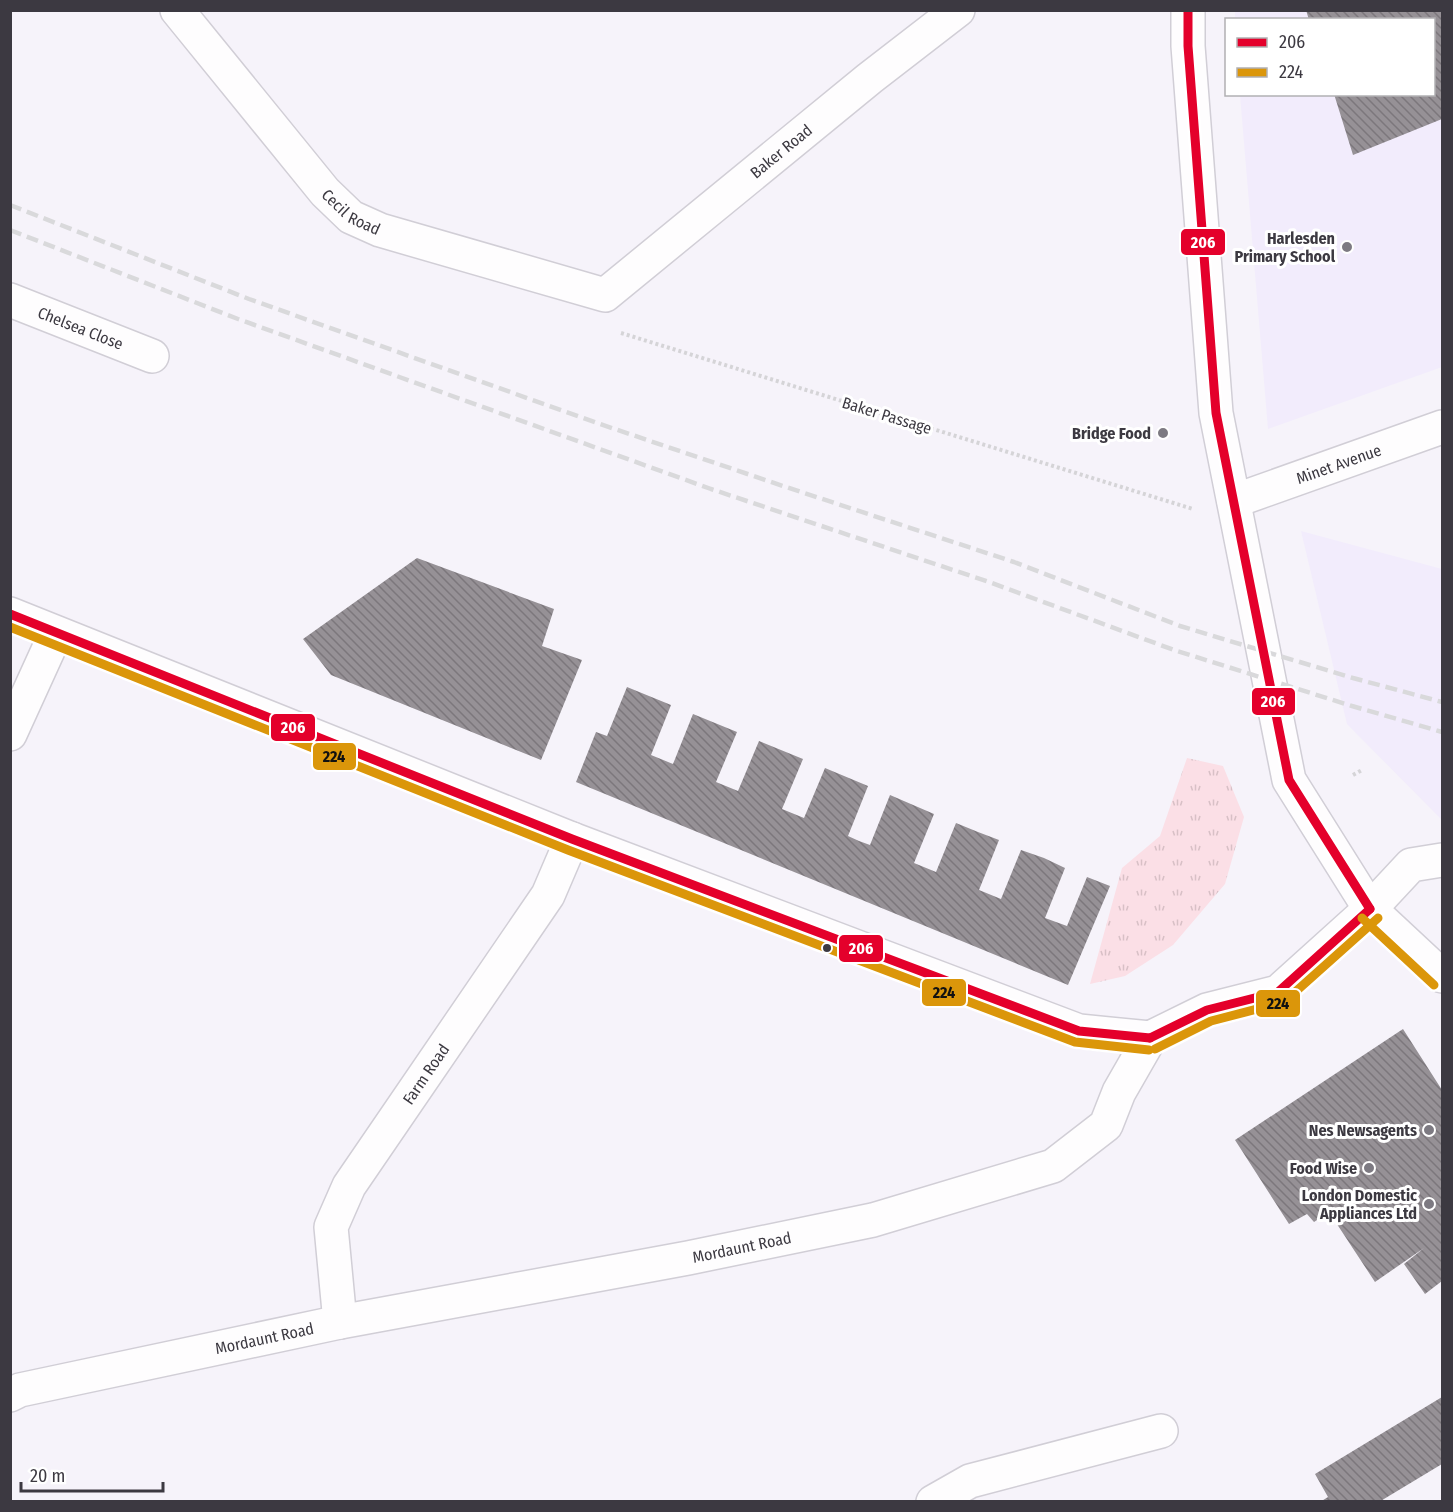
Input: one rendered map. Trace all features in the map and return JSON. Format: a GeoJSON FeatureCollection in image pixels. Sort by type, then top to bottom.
{"type":"FeatureCollection","features":[{"type":"Feature","properties":{"kind":"street","name":"Cecil Road"},"geometry":{"type":"LineString","coordinates":[[177,10],[325,192],[351,218],[380,230],[604,295]]}},
{"type":"Feature","properties":{"kind":"street","name":"Baker Road"},"geometry":{"type":"LineString","coordinates":[[604,295],[870,78],[958,10]]}},
{"type":"Feature","properties":{"kind":"street"},"geometry":{"type":"LineString","coordinates":[[1188,10],[1188,46],[1216,412],[1289,780],[1370,909],[1443,976]]}},
{"type":"Feature","properties":{"kind":"street","name":"Chelsea Close"},"geometry":{"type":"LineString","coordinates":[[10,300],[152,356]]}},
{"type":"Feature","properties":{"kind":"street","name":"Minet Avenue"},"geometry":{"type":"LineString","coordinates":[[1234,501],[1443,427]]}},
{"type":"Feature","properties":{"kind":"street"},"geometry":{"type":"LineString","coordinates":[[10,614],[572,839],[1079,1031],[1150,1038],[1207,1010],[1278,992],[1370,909],[1410,865],[1443,860]]}},
{"type":"Feature","properties":{"kind":"street"},"geometry":{"type":"LineString","coordinates":[[10,734],[56,633]]}},
{"type":"Feature","properties":{"kind":"street","name":"Farm Road"},"geometry":{"type":"LineString","coordinates":[[340,1322],[330,1227],[349,1186],[548,896],[572,839]]}},
{"type":"Feature","properties":{"kind":"street","name":"Mordaunt Road"},"geometry":{"type":"LineString","coordinates":[[10,1395],[20,1390],[340,1322],[688,1258],[873,1220],[1053,1166],[1106,1125],[1119,1092],[1150,1038]]}},
{"type":"Feature","properties":{"kind":"street"},"geometry":{"type":"LineString","coordinates":[[933,1502],[970,1481],[1161,1431]]}},
{"type":"Feature","properties":{"kind":"path","name":"Baker Passage"},"geometry":{"type":"LineString","coordinates":[[604,295],[611,330],[1197,510]]}},
{"type":"Feature","properties":{"kind":"path"},"geometry":{"type":"LineString","coordinates":[[1353,775],[1362,770]]}},
{"type":"Feature","properties":{"kind":"shaded area","name":"Harlesden Primary School"},"geometry":{"type":"Polygon","coordinates":[[[1235,11],[1442,11],[1442,367],[1268,429],[1240,96],[1435,96],[1435,18],[1235,18],[1235,11]]]}},
{"type":"Feature","properties":{"kind":"shaded area"},"geometry":{"type":"Polygon","coordinates":[[[1301,531],[1442,569],[1442,820],[1347,724],[1301,531]]]}},
{"type":"Feature","properties":{"kind":"green space"},"geometry":{"type":"Polygon","coordinates":[[[1187,758],[1223,766],[1244,817],[1225,884],[1173,945],[1125,976],[1090,984],[1122,868],[1160,836],[1187,758]]]}},
{"type":"Feature","properties":{"kind":"building"},"geometry":{"type":"Polygon","coordinates":[[[1306,10],[1442,10],[1442,119],[1353,155],[1335,96],[1435,96],[1435,18],[1308,18],[1306,10]]]}},
{"type":"Feature","properties":{"kind":"building"},"geometry":{"type":"Polygon","coordinates":[[[417,558],[554,609],[542,646],[582,660],[541,760],[331,675],[303,639],[417,558]]]}},
{"type":"Feature","properties":{"kind":"building"},"geometry":{"type":"Polygon","coordinates":[[[627,687],[671,705],[651,755],[673,764],[693,714],[737,732],[716,782],[738,791],[759,741],[803,759],[782,809],[804,818],[825,768],[868,786],[848,836],[859,841],[870,845],[890,795],[934,814],[914,863],[936,872],[956,823],[999,840],[979,890],[1001,899],[1021,850],[1065,868],[1045,918],[1067,926],[1087,877],[1110,886],[1068,985],[576,782],[596,732],[607,736],[627,687]]]}},
{"type":"Feature","properties":{"kind":"building"},"geometry":{"type":"Polygon","coordinates":[[[1403,1029],[1442,1090],[1442,1281],[1425,1294],[1404,1264],[1424,1248],[1375,1282],[1329,1212],[1314,1222],[1307,1214],[1289,1224],[1235,1140],[1403,1029]]]}},
{"type":"Feature","properties":{"kind":"building"},"geometry":{"type":"Polygon","coordinates":[[[1442,1397],[1442,1464],[1379,1502],[1320,1502],[1328,1497],[1315,1474],[1442,1397]]]}},
{"type":"Feature","properties":{"kind":"railway"},"geometry":{"type":"LineString","coordinates":[[10,205],[249,299],[600,424],[1014,562],[1180,626],[1442,702]]}},
{"type":"Feature","properties":{"kind":"railway"},"geometry":{"type":"LineString","coordinates":[[10,230],[238,319],[711,489],[989,582],[1174,650],[1442,732]]}},
{"type":"Feature","properties":{"kind":"transit line","name":"206"},"geometry":{"type":"LineString","coordinates":[[1188,10],[1188,46],[1216,413],[1289,780],[1370,909]]}},
{"type":"Feature","properties":{"kind":"transit line","name":"206"},"geometry":{"type":"LineString","coordinates":[[10,614],[572,839],[1079,1031],[1150,1038]]}},
{"type":"Feature","properties":{"kind":"transit line","name":"224"},"geometry":{"type":"LineString","coordinates":[[10,627],[568,850],[1075,1042],[1149,1050]]}},
{"type":"Feature","properties":{"kind":"transit line","name":"206"},"geometry":{"type":"LineString","coordinates":[[1150,1038],[1207,1010],[1278,992],[1370,909]]}},
{"type":"Feature","properties":{"kind":"transit line","name":"224"},"geometry":{"type":"LineString","coordinates":[[1362,918],[1434,985]]}},
{"type":"Feature","properties":{"kind":"transit line","name":"224"},"geometry":{"type":"LineString","coordinates":[[1155,1049],[1211,1021],[1284,1002],[1378,918]]}},
{"type":"Feature","properties":{"kind":"place","name":"Harlesden Primary School"},"geometry":{"type":"Point","coordinates":[1347,247]}},
{"type":"Feature","properties":{"kind":"place","name":"Bridge Food"},"geometry":{"type":"Point","coordinates":[1163,433]}},
{"type":"Feature","properties":{"kind":"place","name":"Nes Newsagents"},"geometry":{"type":"Point","coordinates":[1429,1130]}},
{"type":"Feature","properties":{"kind":"place","name":"Food Wise"},"geometry":{"type":"Point","coordinates":[1369,1168]}},
{"type":"Feature","properties":{"kind":"place","name":"London Domestic Appliances Ltd"},"geometry":{"type":"Point","coordinates":[1429,1204]}}]}
